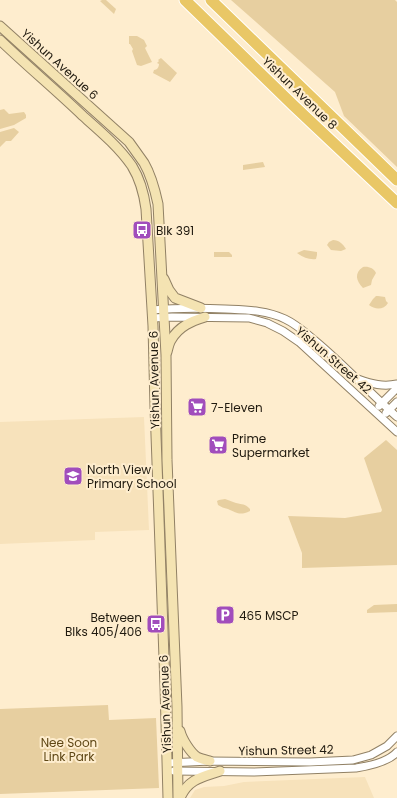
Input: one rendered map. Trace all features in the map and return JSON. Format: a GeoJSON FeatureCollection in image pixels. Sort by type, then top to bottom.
{"type":"FeatureCollection","features":[{"type":"Feature","properties":{"kind":"main road","name":"Yishun Avenue 8"},"geometry":{"type":"LineString","coordinates":[[185,0],[397,203]]}},
{"type":"Feature","properties":{"kind":"main road","name":"Yishun Avenue 8"},"geometry":{"type":"LineString","coordinates":[[211,0],[397,180]]}},
{"type":"Feature","properties":{"kind":"main road","name":"Yishun Avenue 6"},"geometry":{"type":"LineString","coordinates":[[0,26],[129,142],[148,171],[155,190],[158,204],[166,355],[167,460],[172,603],[176,661],[179,798]]}},
{"type":"Feature","properties":{"kind":"main road","name":"Yishun Avenue 6"},"geometry":{"type":"LineString","coordinates":[[0,40],[92,123],[122,153],[132,167],[142,189],[146,209],[152,314],[168,798]]}},
{"type":"Feature","properties":{"kind":"main road"},"geometry":{"type":"LineString","coordinates":[[8,48],[16,40]]}},
{"type":"Feature","properties":{"kind":"main road"},"geometry":{"type":"LineString","coordinates":[[161,272],[169,290],[175,298],[200,308]]}},
{"type":"Feature","properties":{"kind":"main road"},"geometry":{"type":"LineString","coordinates":[[166,355],[172,339],[183,326],[205,318]]}},
{"type":"Feature","properties":{"kind":"main road"},"geometry":{"type":"LineString","coordinates":[[165,686],[170,684],[172,681],[172,669],[176,661]]}},
{"type":"Feature","properties":{"kind":"main road"},"geometry":{"type":"LineString","coordinates":[[177,722],[182,738],[188,747],[198,757],[210,761]]}},
{"type":"Feature","properties":{"kind":"main road"},"geometry":{"type":"LineString","coordinates":[[179,798],[190,783],[199,778],[220,771]]}},
{"type":"Feature","properties":{"kind":"street","name":"Yishun Street 42"},"geometry":{"type":"LineString","coordinates":[[152,314],[200,308],[255,310],[284,318],[299,327],[327,351],[397,417]]}},
{"type":"Feature","properties":{"kind":"street","name":"Yishun Street 42"},"geometry":{"type":"LineString","coordinates":[[163,313],[205,318],[249,318],[267,323],[283,331],[299,342],[397,432]]}},
{"type":"Feature","properties":{"kind":"street"},"geometry":{"type":"LineString","coordinates":[[356,379],[382,386],[397,384]]}},
{"type":"Feature","properties":{"kind":"street"},"geometry":{"type":"LineString","coordinates":[[374,411],[397,388]]}},
{"type":"Feature","properties":{"kind":"street"},"geometry":{"type":"LineString","coordinates":[[381,418],[397,402]]}},
{"type":"Feature","properties":{"kind":"street","name":"Yishun Street 42"},"geometry":{"type":"LineString","coordinates":[[178,767],[210,761],[310,762],[353,760],[371,755],[387,746],[397,736]]}},
{"type":"Feature","properties":{"kind":"street","name":"Yishun Street 42"},"geometry":{"type":"LineString","coordinates":[[168,767],[254,772],[356,768],[372,765],[397,752]]}},
{"type":"Feature","properties":{"kind":"shaded area","name":"North View Primary School"},"geometry":{"type":"Polygon","coordinates":[[[144,417],[149,530],[95,532],[95,540],[0,544],[0,422],[144,417]]]}},
{"type":"Feature","properties":{"kind":"shaded area"},"geometry":{"type":"Polygon","coordinates":[[[365,777],[374,798],[190,798],[195,790],[204,787],[224,786],[244,782],[365,777]]]}},
{"type":"Feature","properties":{"kind":"green space"},"geometry":{"type":"Polygon","coordinates":[[[106,0],[116,9],[114,14],[100,1],[106,0]]]}},
{"type":"Feature","properties":{"kind":"green space"},"geometry":{"type":"Polygon","coordinates":[[[231,0],[395,0],[397,2],[397,167],[344,116],[335,92],[231,0]]]}},
{"type":"Feature","properties":{"kind":"green space"},"geometry":{"type":"Polygon","coordinates":[[[129,36],[137,36],[144,40],[147,46],[145,48],[152,62],[141,66],[137,65],[132,51],[133,49],[129,44],[129,36]]]}},
{"type":"Feature","properties":{"kind":"green space"},"geometry":{"type":"Polygon","coordinates":[[[161,58],[177,73],[170,82],[153,73],[158,67],[158,60],[161,58]]]}},
{"type":"Feature","properties":{"kind":"green space"},"geometry":{"type":"Polygon","coordinates":[[[4,109],[9,114],[24,112],[26,118],[14,125],[0,129],[0,110],[4,109]]]}},
{"type":"Feature","properties":{"kind":"green space"},"geometry":{"type":"Polygon","coordinates":[[[14,128],[19,132],[11,141],[6,141],[0,147],[0,132],[14,128]]]}},
{"type":"Feature","properties":{"kind":"green space"},"geometry":{"type":"Polygon","coordinates":[[[263,162],[265,167],[243,170],[243,165],[263,162]]]}},
{"type":"Feature","properties":{"kind":"green space"},"geometry":{"type":"Polygon","coordinates":[[[333,240],[344,245],[346,249],[341,251],[331,250],[327,245],[333,240]]]}},
{"type":"Feature","properties":{"kind":"green space"},"geometry":{"type":"Polygon","coordinates":[[[304,250],[317,252],[316,259],[306,258],[297,253],[304,250]]]}},
{"type":"Feature","properties":{"kind":"green space"},"geometry":{"type":"Polygon","coordinates":[[[214,252],[229,252],[232,257],[214,257],[214,252]]]}},
{"type":"Feature","properties":{"kind":"green space"},"geometry":{"type":"Polygon","coordinates":[[[363,267],[371,268],[376,273],[371,285],[363,288],[359,283],[357,274],[363,267]]]}},
{"type":"Feature","properties":{"kind":"green space"},"geometry":{"type":"Polygon","coordinates":[[[376,296],[385,297],[388,303],[382,308],[371,307],[369,305],[376,296]]]}},
{"type":"Feature","properties":{"kind":"green space"},"geometry":{"type":"Polygon","coordinates":[[[386,440],[397,450],[397,565],[302,568],[302,553],[288,516],[345,518],[381,512],[382,510],[364,458],[386,440]]]}},
{"type":"Feature","properties":{"kind":"green space"},"geometry":{"type":"Polygon","coordinates":[[[225,499],[245,505],[250,509],[250,511],[239,513],[218,505],[217,501],[225,499]]]}},
{"type":"Feature","properties":{"kind":"green space"},"geometry":{"type":"Polygon","coordinates":[[[397,604],[397,612],[367,613],[367,610],[374,605],[397,604]]]}},
{"type":"Feature","properties":{"kind":"green space","name":"Nee Soon Link Park"},"geometry":{"type":"Polygon","coordinates":[[[108,705],[109,720],[156,718],[159,788],[0,794],[0,709],[108,705]]]}},
{"type":"Feature","properties":{"kind":"place","name":"Blk 391"},"geometry":{"type":"Point","coordinates":[142,230]}},
{"type":"Feature","properties":{"kind":"place","name":"7-Eleven"},"geometry":{"type":"Point","coordinates":[197,407]}},
{"type":"Feature","properties":{"kind":"place","name":"Prime Supermarket"},"geometry":{"type":"Point","coordinates":[218,445]}},
{"type":"Feature","properties":{"kind":"place","name":"North View Primary School"},"geometry":{"type":"Point","coordinates":[73,476]}},
{"type":"Feature","properties":{"kind":"place","name":"465 MSCP"},"geometry":{"type":"Point","coordinates":[225,615]}},
{"type":"Feature","properties":{"kind":"place","name":"Between Blks 405/406"},"geometry":{"type":"Point","coordinates":[156,624]}}]}
